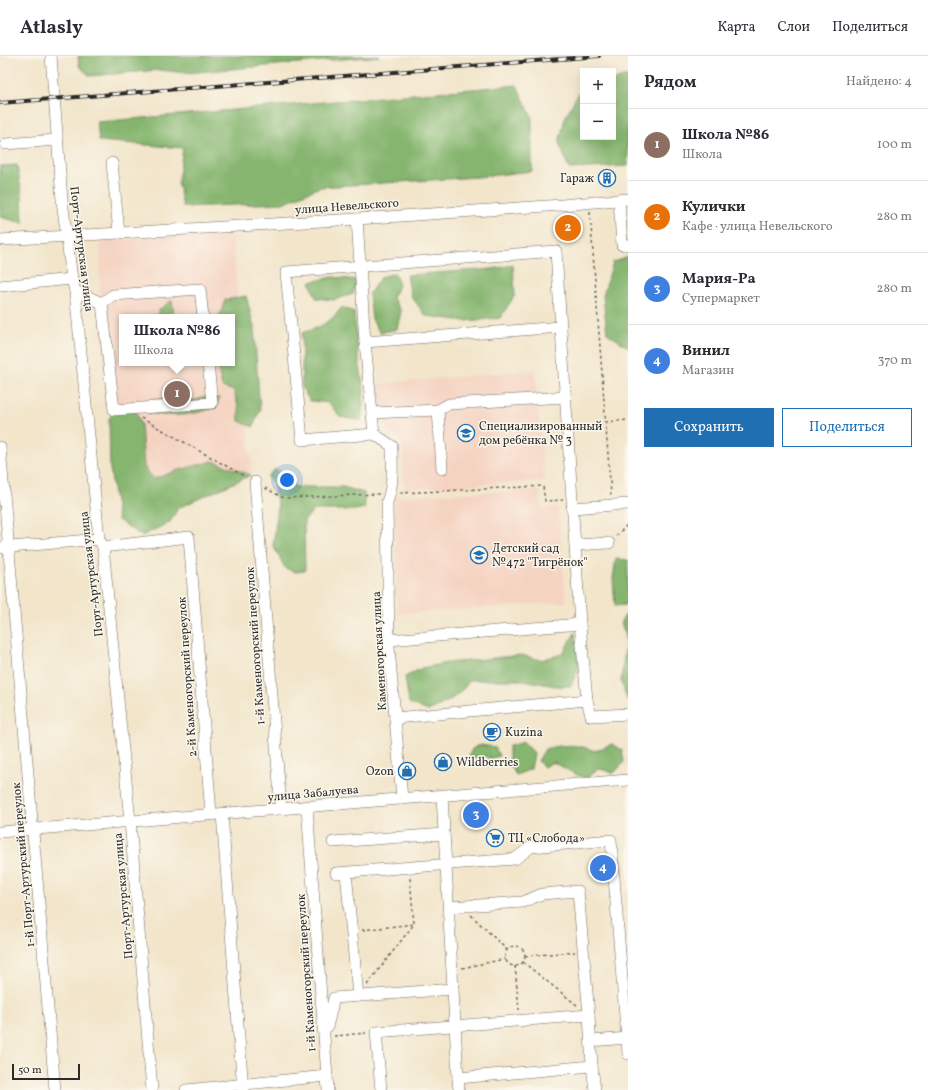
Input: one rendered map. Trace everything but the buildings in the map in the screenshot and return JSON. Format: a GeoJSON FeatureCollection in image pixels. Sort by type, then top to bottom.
{"type":"FeatureCollection","features":[{"type":"Feature","properties":{"kind":"street","name":"Порт-Артурская улица"},"geometry":{"type":"LineString","coordinates":[[51,56],[66,236],[75,291],[130,821],[152,1090]]}},
{"type":"Feature","properties":{"kind":"street"},"geometry":{"type":"LineString","coordinates":[[6,144],[57,140]]}},
{"type":"Feature","properties":{"kind":"street"},"geometry":{"type":"LineString","coordinates":[[112,163],[119,233]]}},
{"type":"Feature","properties":{"kind":"street"},"geometry":{"type":"LineString","coordinates":[[623,199],[622,245],[628,245]]}},
{"type":"Feature","properties":{"kind":"street","name":"улица Невельского"},"geometry":{"type":"LineString","coordinates":[[0,240],[357,219],[590,203],[623,199]]}},
{"type":"Feature","properties":{"kind":"street"},"geometry":{"type":"LineString","coordinates":[[357,219],[360,266],[365,342],[374,434],[302,440],[286,272],[360,266],[556,251],[580,624],[587,700],[591,716],[628,714]]}},
{"type":"Feature","properties":{"kind":"street"},"geometry":{"type":"LineString","coordinates":[[0,286],[72,279]]}},
{"type":"Feature","properties":{"kind":"street"},"geometry":{"type":"LineString","coordinates":[[102,303],[113,296],[200,289],[203,314]]}},
{"type":"Feature","properties":{"kind":"street"},"geometry":{"type":"LineString","coordinates":[[75,291],[102,303]]}},
{"type":"Feature","properties":{"kind":"street"},"geometry":{"type":"LineString","coordinates":[[102,303],[114,410],[212,402],[208,366]]}},
{"type":"Feature","properties":{"kind":"street"},"geometry":{"type":"LineString","coordinates":[[365,342],[561,327]]}},
{"type":"Feature","properties":{"kind":"street"},"geometry":{"type":"LineString","coordinates":[[372,414],[438,410],[449,404],[565,397]]}},
{"type":"Feature","properties":{"kind":"street"},"geometry":{"type":"LineString","coordinates":[[438,410],[442,469]]}},
{"type":"Feature","properties":{"kind":"street","name":"Каменогорская улица"},"geometry":{"type":"LineString","coordinates":[[374,434],[392,446],[393,477],[389,498],[389,640],[402,799]]}},
{"type":"Feature","properties":{"kind":"street","name":"1-й Порт-Артурский переулок"},"geometry":{"type":"LineString","coordinates":[[0,446],[4,547],[33,829],[55,1090]]}},
{"type":"Feature","properties":{"kind":"street","name":"1-й Каменогорский переулок"},"geometry":{"type":"LineString","coordinates":[[255,482],[281,809]]}},
{"type":"Feature","properties":{"kind":"street"},"geometry":{"type":"LineString","coordinates":[[572,503],[611,505],[628,504]]}},
{"type":"Feature","properties":{"kind":"street","name":"2-й Каменогорский переулок"},"geometry":{"type":"LineString","coordinates":[[101,543],[189,537],[243,1087]]}},
{"type":"Feature","properties":{"kind":"street"},"geometry":{"type":"LineString","coordinates":[[4,547],[101,543]]}},
{"type":"Feature","properties":{"kind":"street"},"geometry":{"type":"LineString","coordinates":[[575,545],[609,543]]}},
{"type":"Feature","properties":{"kind":"street"},"geometry":{"type":"LineString","coordinates":[[389,640],[580,624]]}},
{"type":"Feature","properties":{"kind":"street"},"geometry":{"type":"LineString","coordinates":[[395,718],[587,700]]}},
{"type":"Feature","properties":{"kind":"street","name":"улица Забалуева"},"geometry":{"type":"LineString","coordinates":[[0,832],[628,780]]}},
{"type":"Feature","properties":{"kind":"street"},"geometry":{"type":"LineString","coordinates":[[442,796],[459,1090]]}},
{"type":"Feature","properties":{"kind":"street","name":"1-й Каменогорский переулок"},"geometry":{"type":"LineString","coordinates":[[307,806],[328,1090]]}},
{"type":"Feature","properties":{"kind":"street"},"geometry":{"type":"LineString","coordinates":[[333,842],[444,834]]}},
{"type":"Feature","properties":{"kind":"street"},"geometry":{"type":"LineString","coordinates":[[358,996],[352,932],[341,873],[515,859],[531,847],[611,840],[628,1054]]}},
{"type":"Feature","properties":{"kind":"street"},"geometry":{"type":"LineString","coordinates":[[448,907],[524,902],[542,894],[578,892],[584,951],[594,1090]]}},
{"type":"Feature","properties":{"kind":"street"},"geometry":{"type":"LineString","coordinates":[[324,1036],[334,998],[453,989]]}},
{"type":"Feature","properties":{"kind":"street"},"geometry":{"type":"LineString","coordinates":[[381,1090],[376,1032],[589,1016]]}},
{"type":"Feature","properties":{"kind":"street"},"geometry":{"type":"LineString","coordinates":[[591,1041],[627,1038]]}},
{"type":"Feature","properties":{"kind":"street"},"geometry":{"type":"LineString","coordinates":[[458,1078],[592,1066]]}},
{"type":"Feature","properties":{"kind":"street"},"geometry":{"type":"LineString","coordinates":[[186,1090],[243,1087],[327,1076]]}},
{"type":"Feature","properties":{"kind":"path"},"geometry":{"type":"LineString","coordinates":[[590,203],[611,505]]}},
{"type":"Feature","properties":{"kind":"path"},"geometry":{"type":"LineString","coordinates":[[139,417],[284,498],[389,498],[543,486],[545,500],[572,503]]}},
{"type":"Feature","properties":{"kind":"path"},"geometry":{"type":"LineString","coordinates":[[605,422],[628,420]]}},
{"type":"Feature","properties":{"kind":"path"},"geometry":{"type":"LineString","coordinates":[[609,543],[628,524]]}},
{"type":"Feature","properties":{"kind":"path"},"geometry":{"type":"LineString","coordinates":[[358,996],[414,924],[409,867]]}},
{"type":"Feature","properties":{"kind":"path"},"geometry":{"type":"LineString","coordinates":[[462,906],[508,950]]}},
{"type":"Feature","properties":{"kind":"path"},"geometry":{"type":"LineString","coordinates":[[352,932],[414,924]]}},
{"type":"Feature","properties":{"kind":"path"},"geometry":{"type":"LineString","coordinates":[[505,959],[508,964],[515,966],[523,962],[525,956],[522,950],[516,947],[508,950]]}},
{"type":"Feature","properties":{"kind":"path"},"geometry":{"type":"LineString","coordinates":[[505,959],[508,950]]}},
{"type":"Feature","properties":{"kind":"path"},"geometry":{"type":"LineString","coordinates":[[525,956],[584,951]]}},
{"type":"Feature","properties":{"kind":"path"},"geometry":{"type":"LineString","coordinates":[[452,970],[505,959]]}},
{"type":"Feature","properties":{"kind":"path"},"geometry":{"type":"LineString","coordinates":[[523,962],[589,1016]]}},
{"type":"Feature","properties":{"kind":"path"},"geometry":{"type":"LineString","coordinates":[[515,966],[520,1021]]}},
{"type":"Feature","properties":{"kind":"path"},"geometry":{"type":"LineString","coordinates":[[324,1036],[376,1032]]}},
{"type":"Feature","properties":{"kind":"shaded area"},"geometry":{"type":"Polygon","coordinates":[[[232,233],[252,471],[145,517],[120,519],[100,317],[100,241],[232,233]]]}},
{"type":"Feature","properties":{"kind":"shaded area","name":"Специализированный дом ребёнка № 3"},"geometry":{"type":"Polygon","coordinates":[[[535,370],[544,481],[404,489],[402,443],[381,424],[378,384],[535,370]]]}},
{"type":"Feature","properties":{"kind":"shaded area","name":"Детский сад №472 \"Тигрёнок\""},"geometry":{"type":"Polygon","coordinates":[[[540,490],[541,508],[558,507],[566,602],[397,614],[394,496],[540,490]]]}},
{"type":"Feature","properties":{"kind":"green space"},"geometry":{"type":"Polygon","coordinates":[[[78,56],[379,56],[186,73],[159,70],[90,76],[79,66],[78,56]]]}},
{"type":"Feature","properties":{"kind":"green space"},"geometry":{"type":"Polygon","coordinates":[[[628,77],[628,166],[569,169],[559,143],[565,118],[578,93],[580,93],[580,140],[616,140],[616,80],[628,77]]]}},
{"type":"Feature","properties":{"kind":"green space"},"geometry":{"type":"Polygon","coordinates":[[[517,85],[532,118],[532,171],[478,177],[320,187],[283,203],[183,207],[178,182],[183,148],[99,141],[97,122],[517,85]]]}},
{"type":"Feature","properties":{"kind":"green space"},"geometry":{"type":"Polygon","coordinates":[[[17,165],[22,196],[23,223],[0,217],[0,166],[17,165]]]}},
{"type":"Feature","properties":{"kind":"green space"},"geometry":{"type":"Polygon","coordinates":[[[628,257],[628,347],[607,333],[603,296],[613,262],[628,257]]]}},
{"type":"Feature","properties":{"kind":"green space"},"geometry":{"type":"Polygon","coordinates":[[[513,265],[515,295],[500,318],[465,321],[426,316],[411,296],[407,275],[492,269],[513,265]]]}},
{"type":"Feature","properties":{"kind":"green space"},"geometry":{"type":"Polygon","coordinates":[[[395,273],[399,285],[392,297],[401,311],[397,329],[380,333],[372,319],[369,294],[381,277],[395,273]]]}},
{"type":"Feature","properties":{"kind":"green space"},"geometry":{"type":"Polygon","coordinates":[[[333,277],[356,280],[353,294],[333,300],[316,298],[310,282],[333,277]]]}},
{"type":"Feature","properties":{"kind":"green space"},"geometry":{"type":"Polygon","coordinates":[[[246,296],[254,327],[260,410],[253,427],[239,421],[239,410],[234,391],[222,387],[218,366],[235,366],[235,314],[220,314],[225,300],[246,296]]]}},
{"type":"Feature","properties":{"kind":"green space"},"geometry":{"type":"Polygon","coordinates":[[[172,300],[174,314],[157,314],[159,310],[172,300]]]}},
{"type":"Feature","properties":{"kind":"green space"},"geometry":{"type":"Polygon","coordinates":[[[342,307],[354,312],[357,348],[364,392],[361,421],[340,417],[329,403],[310,401],[302,388],[302,333],[325,324],[342,307]]]}},
{"type":"Feature","properties":{"kind":"green space"},"geometry":{"type":"Polygon","coordinates":[[[207,396],[219,398],[217,407],[182,415],[157,415],[148,413],[153,399],[196,400],[207,396]]]}},
{"type":"Feature","properties":{"kind":"green space"},"geometry":{"type":"Polygon","coordinates":[[[116,408],[136,411],[141,424],[144,467],[154,479],[179,470],[213,461],[251,475],[178,508],[170,522],[142,536],[118,520],[110,469],[109,419],[116,408]]]}},
{"type":"Feature","properties":{"kind":"green space"},"geometry":{"type":"Polygon","coordinates":[[[275,469],[289,477],[295,487],[343,487],[364,493],[365,508],[354,510],[314,510],[304,521],[305,571],[296,572],[285,568],[273,545],[278,507],[273,483],[267,476],[275,469]]]}},
{"type":"Feature","properties":{"kind":"green space"},"geometry":{"type":"Polygon","coordinates":[[[616,559],[628,560],[628,600],[625,605],[615,606],[613,578],[616,559]]]}},
{"type":"Feature","properties":{"kind":"green space"},"geometry":{"type":"Polygon","coordinates":[[[627,613],[628,702],[621,681],[626,642],[621,621],[627,613]]]}},
{"type":"Feature","properties":{"kind":"green space"},"geometry":{"type":"Polygon","coordinates":[[[575,633],[579,666],[571,686],[556,686],[522,680],[470,680],[466,686],[452,699],[428,711],[409,703],[405,677],[422,668],[447,663],[521,655],[541,660],[562,654],[575,633]]]}},
{"type":"Feature","properties":{"kind":"green space"},"geometry":{"type":"Polygon","coordinates":[[[524,742],[534,753],[531,769],[516,775],[509,763],[509,746],[524,742]]]}},
{"type":"Feature","properties":{"kind":"green space"},"geometry":{"type":"Polygon","coordinates":[[[612,744],[622,750],[624,762],[614,773],[600,769],[593,772],[589,778],[579,776],[553,762],[544,767],[538,761],[545,749],[551,747],[576,746],[595,751],[612,744]]]}},
{"type":"Feature","properties":{"kind":"green space"},"geometry":{"type":"Polygon","coordinates":[[[480,745],[495,747],[499,756],[490,759],[485,756],[480,759],[469,756],[472,749],[480,745]]]}},
{"type":"Feature","properties":{"kind":"railway"},"geometry":{"type":"LineString","coordinates":[[0,103],[599,56]]}},
{"type":"Feature","properties":{"kind":"place","name":"Гараж"},"geometry":{"type":"Point","coordinates":[607,178]}},
{"type":"Feature","properties":{"kind":"place","name":"Кулички"},"geometry":{"type":"Point","coordinates":[568,228]}},
{"type":"Feature","properties":{"kind":"place","name":"Школа №86"},"geometry":{"type":"Point","coordinates":[177,394]}},
{"type":"Feature","properties":{"kind":"place","name":"Специализированный дом ребёнка № 3"},"geometry":{"type":"Point","coordinates":[466,433]}},
{"type":"Feature","properties":{"kind":"place","name":"Детский сад №472 \"Тигрёнок\""},"geometry":{"type":"Point","coordinates":[479,555]}},
{"type":"Feature","properties":{"kind":"place","name":"Kuzina"},"geometry":{"type":"Point","coordinates":[492,732]}},
{"type":"Feature","properties":{"kind":"place","name":"Wildberries"},"geometry":{"type":"Point","coordinates":[443,762]}},
{"type":"Feature","properties":{"kind":"place","name":"Ozon"},"geometry":{"type":"Point","coordinates":[407,771]}},
{"type":"Feature","properties":{"kind":"place","name":"Мария-Ра"},"geometry":{"type":"Point","coordinates":[476,815]}},
{"type":"Feature","properties":{"kind":"place","name":"ТЦ «Слобода»"},"geometry":{"type":"Point","coordinates":[495,838]}},
{"type":"Feature","properties":{"kind":"place","name":"Винил"},"geometry":{"type":"Point","coordinates":[603,868]}}]}
